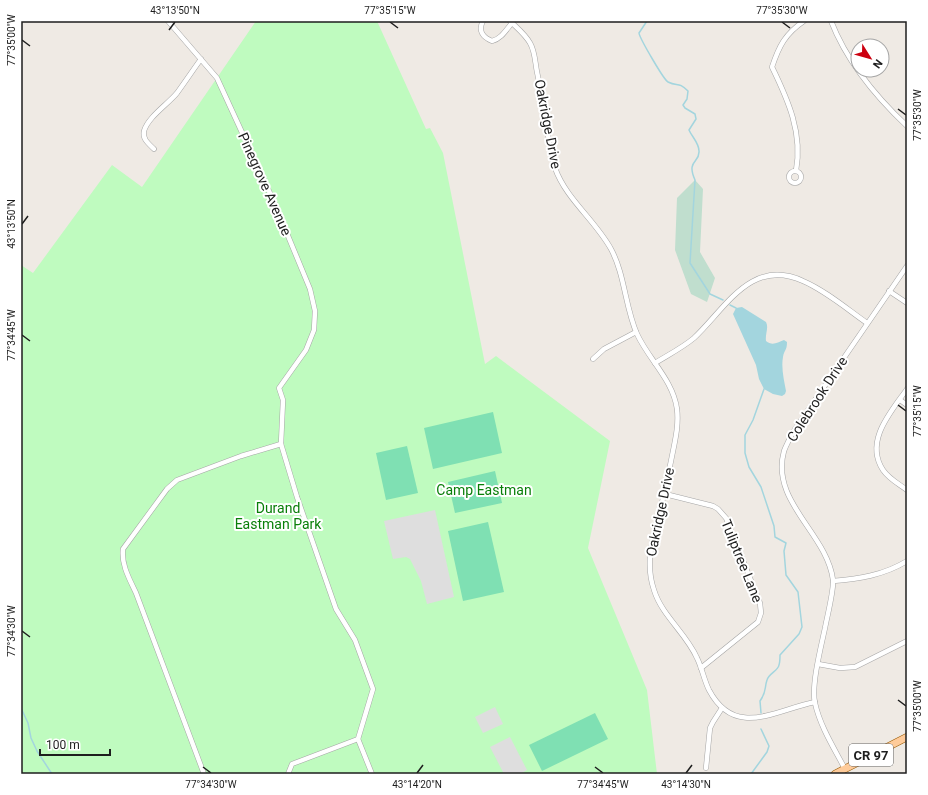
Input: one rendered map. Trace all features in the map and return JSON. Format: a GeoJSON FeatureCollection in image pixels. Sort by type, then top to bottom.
{"type":"FeatureCollection","features":[{"type":"Feature","properties":{"kind":"main road","name":"CR 97"},"geometry":{"type":"LineString","coordinates":[[834,774],[907,737]]}},
{"type":"Feature","properties":{"kind":"street","name":"Pinegrove Avenue"},"geometry":{"type":"LineString","coordinates":[[168,21],[218,78],[274,202],[310,289],[315,311],[314,330],[306,350],[279,388],[283,400],[281,444]]}},
{"type":"Feature","properties":{"kind":"street","name":"Oakridge Drive"},"geometry":{"type":"LineString","coordinates":[[483,21],[480,29],[481,33],[486,38],[492,40],[498,38],[502,35],[511,22],[527,38],[533,49],[542,95],[550,152],[556,171],[565,188],[599,231],[610,248],[619,268],[636,332],[670,388],[677,409],[677,426],[674,445],[649,557],[651,582],[658,601],[670,620],[691,646],[708,688],[722,708],[735,716],[752,719],[770,715],[794,706],[814,702]]}},
{"type":"Feature","properties":{"kind":"street"},"geometry":{"type":"LineString","coordinates":[[796,171],[798,150],[794,120],[790,105],[772,67],[778,48],[783,40],[797,25],[804,21]]}},
{"type":"Feature","properties":{"kind":"street"},"geometry":{"type":"LineString","coordinates":[[831,21],[843,47],[858,71],[883,102],[907,126]]}},
{"type":"Feature","properties":{"kind":"street"},"geometry":{"type":"LineString","coordinates":[[154,149],[147,143],[144,137],[144,130],[156,114],[176,93],[201,59]]}},
{"type":"Feature","properties":{"kind":"street","name":"Colebrook Drive"},"geometry":{"type":"LineString","coordinates":[[845,768],[822,723],[814,702],[818,664],[833,581],[824,552],[788,493],[783,475],[783,456],[795,429],[907,266]]}},
{"type":"Feature","properties":{"kind":"street"},"geometry":{"type":"LineString","coordinates":[[655,363],[685,345],[740,290],[754,280],[770,275],[787,276],[804,281],[822,291],[867,323]]}},
{"type":"Feature","properties":{"kind":"street"},"geometry":{"type":"LineString","coordinates":[[889,291],[907,303]]}},
{"type":"Feature","properties":{"kind":"street"},"geometry":{"type":"LineString","coordinates":[[593,359],[604,349],[636,332]]}},
{"type":"Feature","properties":{"kind":"street"},"geometry":{"type":"LineString","coordinates":[[907,389],[881,429],[877,448],[883,470],[895,482],[907,490]]}},
{"type":"Feature","properties":{"kind":"street"},"geometry":{"type":"LineString","coordinates":[[900,400],[907,405]]}},
{"type":"Feature","properties":{"kind":"street"},"geometry":{"type":"LineString","coordinates":[[204,774],[136,593],[125,568],[122,556],[123,549],[167,489],[177,480],[241,456],[281,444],[296,497],[336,609],[355,640],[367,669],[373,689],[358,739],[372,774]]}},
{"type":"Feature","properties":{"kind":"street","name":"Tuliptree Lane"},"geometry":{"type":"LineString","coordinates":[[664,494],[713,506],[723,513],[760,603],[761,613],[758,622],[701,668]]}},
{"type":"Feature","properties":{"kind":"street"},"geometry":{"type":"LineString","coordinates":[[833,581],[853,580],[874,576],[887,572],[907,561]]}},
{"type":"Feature","properties":{"kind":"street"},"geometry":{"type":"LineString","coordinates":[[818,664],[840,668],[855,667],[907,641]]}},
{"type":"Feature","properties":{"kind":"street"},"geometry":{"type":"LineString","coordinates":[[706,768],[710,728],[712,722],[722,708]]}},
{"type":"Feature","properties":{"kind":"street"},"geometry":{"type":"LineString","coordinates":[[288,774],[292,764],[358,739]]}},
{"type":"Feature","properties":{"kind":"green space","name":"Durand Eastman Park"},"geometry":{"type":"Polygon","coordinates":[[[256,21],[377,21],[426,129],[430,128],[443,153],[485,364],[496,356],[610,441],[588,548],[647,690],[657,774],[21,774],[21,265],[33,273],[112,165],[142,187],[256,21]]]}},
{"type":"Feature","properties":{"kind":"green space"},"geometry":{"type":"Polygon","coordinates":[[[695,180],[703,189],[700,252],[715,278],[707,302],[691,294],[675,250],[677,198],[695,180]]]}},
{"type":"Feature","properties":{"kind":"green space"},"geometry":{"type":"Polygon","coordinates":[[[493,412],[502,453],[433,469],[424,428],[493,412]]]}},
{"type":"Feature","properties":{"kind":"green space"},"geometry":{"type":"Polygon","coordinates":[[[407,446],[418,493],[386,500],[376,453],[407,446]]]}},
{"type":"Feature","properties":{"kind":"green space","name":"Camp Eastman"},"geometry":{"type":"Polygon","coordinates":[[[495,471],[502,503],[455,513],[448,482],[495,471]]]}},
{"type":"Feature","properties":{"kind":"green space"},"geometry":{"type":"Polygon","coordinates":[[[488,522],[504,592],[463,601],[448,531],[488,522]]]}},
{"type":"Feature","properties":{"kind":"green space"},"geometry":{"type":"Polygon","coordinates":[[[595,713],[608,739],[542,771],[529,745],[595,713]]]}},
{"type":"Feature","properties":{"kind":"shaded area"},"geometry":{"type":"Polygon","coordinates":[[[435,510],[454,597],[427,604],[421,581],[410,559],[406,557],[393,559],[384,521],[435,510]]]}},
{"type":"Feature","properties":{"kind":"shaded area"},"geometry":{"type":"Polygon","coordinates":[[[495,707],[503,724],[483,733],[475,717],[495,707]]]}},
{"type":"Feature","properties":{"kind":"shaded area"},"geometry":{"type":"Polygon","coordinates":[[[510,737],[527,770],[520,774],[504,774],[490,747],[510,737]]]}},
{"type":"Feature","properties":{"kind":"water"},"geometry":{"type":"Polygon","coordinates":[[[742,307],[766,322],[766,341],[768,343],[772,344],[784,340],[787,342],[782,365],[786,391],[782,396],[773,394],[764,389],[759,379],[756,365],[733,314],[736,308],[742,307]]]}},
{"type":"Feature","properties":{"kind":"waterway"},"geometry":{"type":"LineString","coordinates":[[647,21],[639,33],[643,43],[666,80],[668,82],[680,85],[688,91],[687,99],[683,105],[695,114],[696,119],[689,130],[699,148],[699,155],[694,162],[692,169],[695,180],[690,263],[710,294],[723,300]]}},
{"type":"Feature","properties":{"kind":"waterway"},"geometry":{"type":"LineString","coordinates":[[730,305],[736,308]]}},
{"type":"Feature","properties":{"kind":"waterway"},"geometry":{"type":"LineString","coordinates":[[761,713],[760,701],[768,678],[777,669],[780,663],[780,655],[799,634],[802,627],[798,592],[786,575],[784,551],[786,543],[775,537],[774,526],[761,487],[749,467],[745,453],[745,435],[753,420],[764,389]]}},
{"type":"Feature","properties":{"kind":"waterway"},"geometry":{"type":"LineString","coordinates":[[21,708],[28,723],[31,738],[37,751],[52,774]]}},
{"type":"Feature","properties":{"kind":"waterway"},"geometry":{"type":"LineString","coordinates":[[751,774],[767,752],[769,746],[761,729]]}}]}
